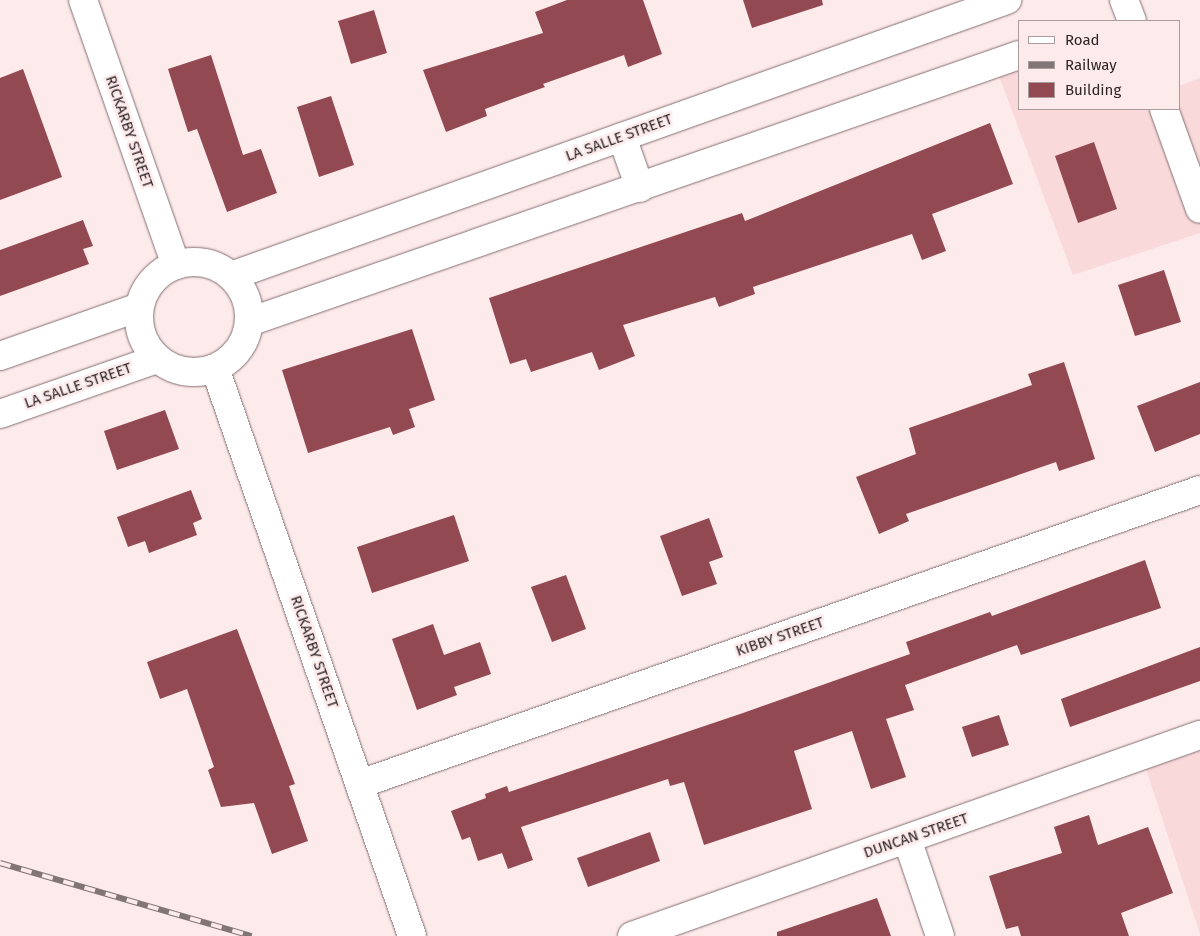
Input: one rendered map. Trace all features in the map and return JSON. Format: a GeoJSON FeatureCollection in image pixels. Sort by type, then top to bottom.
{"type":"FeatureCollection","features":[{"type":"Feature","properties":{"kind":"street","name":"RICKARBY STREET"},"geometry":{"type":"LineString","coordinates":[[83,0],[176,265]]}},
{"type":"Feature","properties":{"kind":"street","name":"LA SALLE STREET"},"geometry":{"type":"LineString","coordinates":[[231,276],[1007,0]]}},
{"type":"Feature","properties":{"kind":"street"},"geometry":{"type":"LineString","coordinates":[[249,322],[1018,55]]}},
{"type":"Feature","properties":{"kind":"street"},"geometry":{"type":"LineString","coordinates":[[1164,110],[1200,209]]}},
{"type":"Feature","properties":{"kind":"street"},"geometry":{"type":"LineString","coordinates":[[622,137],[640,188]]}},
{"type":"Feature","properties":{"kind":"street"},"geometry":{"type":"LineString","coordinates":[[205,262],[231,276],[246,297],[249,322],[238,350],[215,368],[185,372],[157,359],[141,335],[139,307],[152,281],[176,265],[205,262]]}},
{"type":"Feature","properties":{"kind":"street"},"geometry":{"type":"LineString","coordinates":[[0,356],[139,307]]}},
{"type":"Feature","properties":{"kind":"street","name":"LA SALLE STREET"},"geometry":{"type":"LineString","coordinates":[[0,414],[157,359]]}},
{"type":"Feature","properties":{"kind":"street","name":"RICKARBY STREET"},"geometry":{"type":"LineString","coordinates":[[215,368],[412,936]]}},
{"type":"Feature","properties":{"kind":"street","name":"KIBBY STREET"},"geometry":{"type":"LineString","coordinates":[[360,784],[1200,490]]}},
{"type":"Feature","properties":{"kind":"street","name":"DUNCAN STREET"},"geometry":{"type":"LineString","coordinates":[[632,936],[1200,735]]}},
{"type":"Feature","properties":{"kind":"street"},"geometry":{"type":"LineString","coordinates":[[907,839],[940,936]]}},
{"type":"Feature","properties":{"kind":"shaded area"},"geometry":{"type":"Polygon","coordinates":[[[1018,69],[1018,110],[1180,110],[1180,86],[1200,78],[1200,233],[1073,275],[999,76],[1018,69]]]}},
{"type":"Feature","properties":{"kind":"shaded area"},"geometry":{"type":"Polygon","coordinates":[[[1200,751],[1200,934],[1146,769],[1200,751]]]}},
{"type":"Feature","properties":{"kind":"building"},"geometry":{"type":"Polygon","coordinates":[[[567,0],[643,0],[662,54],[628,67],[624,55],[543,84],[545,87],[485,109],[487,116],[446,132],[423,70],[543,33],[535,12],[567,0]]]}},
{"type":"Feature","properties":{"kind":"building"},"geometry":{"type":"Polygon","coordinates":[[[743,0],[822,0],[823,5],[752,28],[743,0]]]}},
{"type":"Feature","properties":{"kind":"building"},"geometry":{"type":"Polygon","coordinates":[[[374,10],[387,53],[351,64],[338,21],[374,10]]]}},
{"type":"Feature","properties":{"kind":"building"},"geometry":{"type":"Polygon","coordinates":[[[211,55],[243,155],[261,149],[277,193],[227,212],[197,129],[188,132],[168,69],[211,55]]]}},
{"type":"Feature","properties":{"kind":"building"},"geometry":{"type":"Polygon","coordinates":[[[23,69],[62,177],[0,200],[0,78],[23,69]]]}},
{"type":"Feature","properties":{"kind":"building"},"geometry":{"type":"Polygon","coordinates":[[[331,96],[354,165],[319,177],[297,107],[331,96]]]}},
{"type":"Feature","properties":{"kind":"building"},"geometry":{"type":"Polygon","coordinates":[[[990,123],[1013,184],[932,214],[946,251],[922,260],[912,234],[753,287],[755,294],[719,307],[715,297],[623,325],[635,356],[599,370],[592,352],[531,372],[526,359],[510,364],[489,298],[742,213],[745,221],[990,123]]]}},
{"type":"Feature","properties":{"kind":"building"},"geometry":{"type":"Polygon","coordinates":[[[1094,142],[1117,209],[1078,223],[1055,156],[1094,142]]]}},
{"type":"Feature","properties":{"kind":"building"},"geometry":{"type":"Polygon","coordinates":[[[83,220],[93,246],[83,249],[89,264],[0,296],[0,250],[83,220]]]}},
{"type":"Feature","properties":{"kind":"building"},"geometry":{"type":"Polygon","coordinates":[[[1164,270],[1181,322],[1135,336],[1118,285],[1164,270]]]}},
{"type":"Feature","properties":{"kind":"building"},"geometry":{"type":"Polygon","coordinates":[[[412,329],[435,400],[409,409],[415,427],[393,435],[390,427],[308,453],[282,370],[412,329]]]}},
{"type":"Feature","properties":{"kind":"building"},"geometry":{"type":"Polygon","coordinates":[[[1064,362],[1095,459],[1059,471],[1056,462],[906,514],[909,521],[879,534],[856,477],[916,454],[909,428],[1032,385],[1028,374],[1064,362]]]}},
{"type":"Feature","properties":{"kind":"building"},"geometry":{"type":"Polygon","coordinates":[[[1200,382],[1200,434],[1155,452],[1137,406],[1200,382]]]}},
{"type":"Feature","properties":{"kind":"building"},"geometry":{"type":"Polygon","coordinates":[[[165,410],[179,449],[117,470],[104,431],[165,410]]]}},
{"type":"Feature","properties":{"kind":"building"},"geometry":{"type":"Polygon","coordinates":[[[191,490],[202,519],[193,523],[197,535],[149,553],[145,541],[128,547],[117,517],[191,490]]]}},
{"type":"Feature","properties":{"kind":"building"},"geometry":{"type":"Polygon","coordinates":[[[454,515],[469,561],[372,593],[357,547],[454,515]]]}},
{"type":"Feature","properties":{"kind":"building"},"geometry":{"type":"Polygon","coordinates":[[[709,518],[723,557],[709,562],[717,584],[682,596],[660,536],[709,518]]]}},
{"type":"Feature","properties":{"kind":"building"},"geometry":{"type":"Polygon","coordinates":[[[1145,560],[1161,608],[1021,655],[1017,645],[905,685],[914,710],[886,719],[906,777],[871,789],[852,731],[794,751],[812,809],[704,845],[684,782],[670,786],[668,779],[521,827],[533,860],[508,869],[502,853],[478,861],[470,837],[462,840],[451,811],[486,798],[485,794],[507,786],[509,792],[910,654],[906,642],[990,612],[992,616],[1145,560]]]}},
{"type":"Feature","properties":{"kind":"building"},"geometry":{"type":"Polygon","coordinates":[[[566,575],[586,629],[552,642],[531,587],[566,575]]]}},
{"type":"Feature","properties":{"kind":"building"},"geometry":{"type":"Polygon","coordinates":[[[433,624],[444,655],[480,642],[491,674],[454,687],[457,695],[417,710],[392,639],[433,624]]]}},
{"type":"Feature","properties":{"kind":"building"},"geometry":{"type":"Polygon","coordinates":[[[237,629],[295,784],[289,786],[308,841],[272,854],[254,803],[221,807],[208,770],[214,767],[187,689],[160,699],[147,662],[237,629]]]}},
{"type":"Feature","properties":{"kind":"building"},"geometry":{"type":"Polygon","coordinates":[[[1200,647],[1200,681],[1070,727],[1061,699],[1200,647]]]}},
{"type":"Feature","properties":{"kind":"building"},"geometry":{"type":"Polygon","coordinates":[[[999,715],[1009,745],[972,757],[962,727],[999,715]]]}},
{"type":"Feature","properties":{"kind":"building"},"geometry":{"type":"Polygon","coordinates":[[[1089,815],[1098,845],[1148,827],[1173,893],[1121,913],[1129,936],[1021,936],[1018,926],[1006,929],[989,876],[1062,853],[1054,827],[1089,815]]]}},
{"type":"Feature","properties":{"kind":"building"},"geometry":{"type":"Polygon","coordinates":[[[650,832],[660,861],[588,887],[577,858],[650,832]]]}},
{"type":"Feature","properties":{"kind":"building"},"geometry":{"type":"Polygon","coordinates":[[[877,898],[891,936],[777,936],[777,932],[877,898]]]}},
{"type":"Feature","properties":{"kind":"railway"},"geometry":{"type":"LineString","coordinates":[[0,863],[252,936]]}}]}
